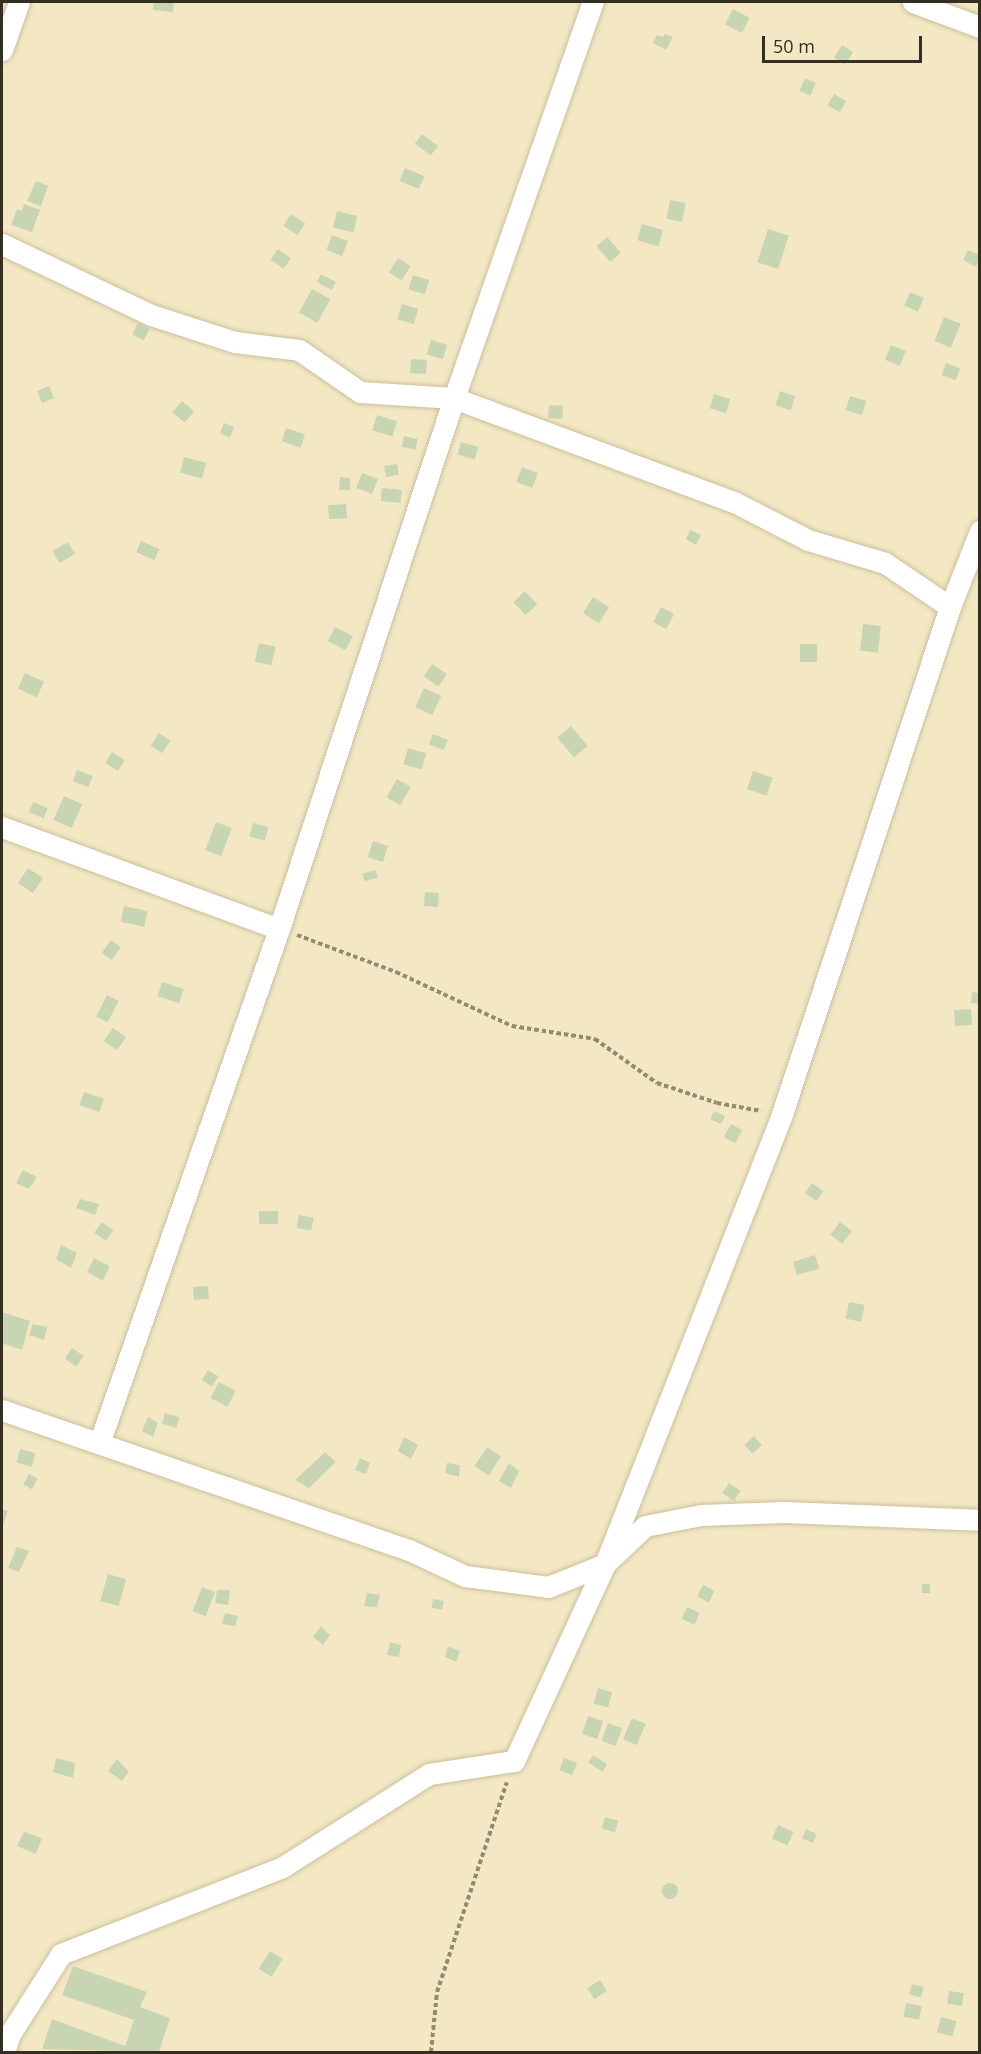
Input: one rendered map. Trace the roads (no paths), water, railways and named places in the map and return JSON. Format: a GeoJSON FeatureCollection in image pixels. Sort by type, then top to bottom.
{"type":"FeatureCollection","features":[{"type":"Feature","properties":{"kind":"street"},"geometry":{"type":"LineString","coordinates":[[2,50],[19,2]]}},
{"type":"Feature","properties":{"kind":"street"},"geometry":{"type":"LineString","coordinates":[[100,1441],[279,929],[454,398],[593,2]]}},
{"type":"Feature","properties":{"kind":"street"},"geometry":{"type":"LineString","coordinates":[[913,2],[980,27]]}},
{"type":"Feature","properties":{"kind":"street"},"geometry":{"type":"LineString","coordinates":[[2,244],[152,315],[235,342],[300,350],[360,392],[454,398],[734,502],[808,540],[885,563],[950,607]]}},
{"type":"Feature","properties":{"kind":"street"},"geometry":{"type":"LineString","coordinates":[[4,2052],[10,2034],[61,1954],[282,1868],[429,1774],[514,1761],[605,1564],[782,1114],[950,607],[980,531]]}},
{"type":"Feature","properties":{"kind":"street"},"geometry":{"type":"LineString","coordinates":[[2,826],[279,929]]}},
{"type":"Feature","properties":{"kind":"street"},"geometry":{"type":"LineString","coordinates":[[2,1410],[100,1441],[409,1550],[465,1576],[548,1587],[605,1564],[645,1526],[701,1515],[783,1512],[980,1520]]}}]}
